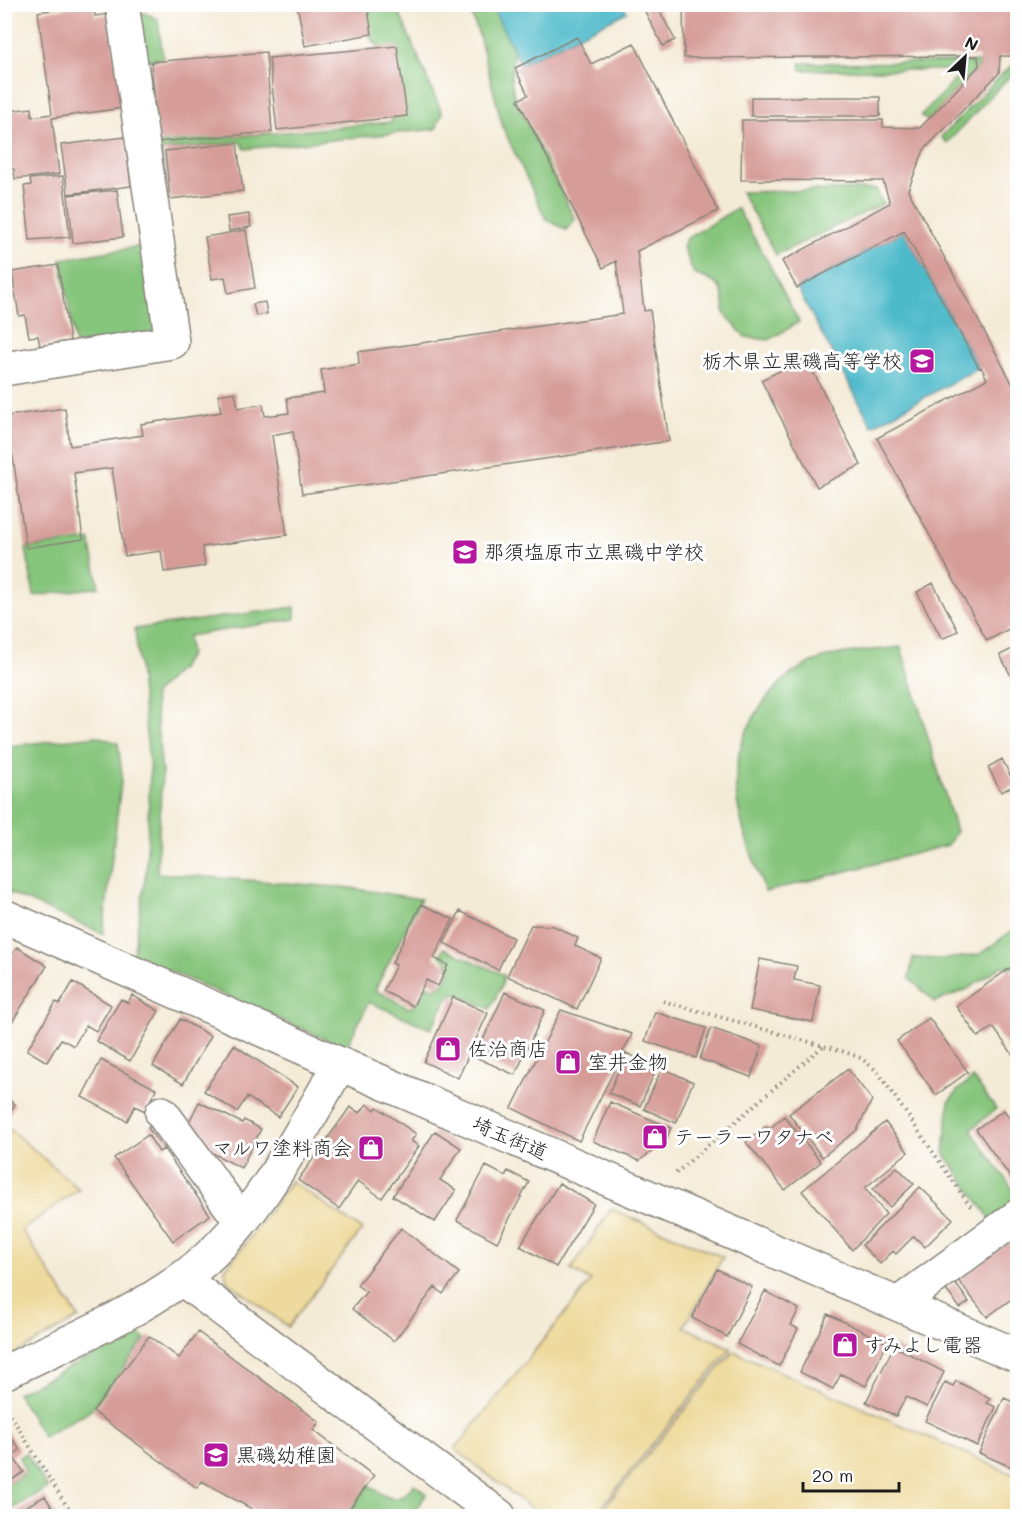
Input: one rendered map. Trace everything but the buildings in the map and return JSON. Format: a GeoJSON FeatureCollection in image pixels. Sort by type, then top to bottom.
{"type":"FeatureCollection","features":[{"type":"Feature","properties":{"kind":"street"},"geometry":{"type":"LineString","coordinates":[[4,369],[172,342],[122,4]]}},
{"type":"Feature","properties":{"kind":"street","name":"埼玉街道"},"geometry":{"type":"LineString","coordinates":[[4,916],[340,1064],[1017,1356]]}},
{"type":"Feature","properties":{"kind":"street"},"geometry":{"type":"LineString","coordinates":[[4,1373],[139,1306],[182,1279],[226,1239],[271,1182],[340,1064]]}},
{"type":"Feature","properties":{"kind":"street"},"geometry":{"type":"LineString","coordinates":[[162,1113],[241,1221]]}},
{"type":"Feature","properties":{"kind":"street"},"geometry":{"type":"LineString","coordinates":[[898,1304],[1017,1216]]}},
{"type":"Feature","properties":{"kind":"street"},"geometry":{"type":"LineString","coordinates":[[182,1279],[499,1516]]}},
{"type":"Feature","properties":{"kind":"path"},"geometry":{"type":"LineString","coordinates":[[663,1001],[861,1058],[878,1071],[991,1235]]}},
{"type":"Feature","properties":{"kind":"path"},"geometry":{"type":"LineString","coordinates":[[648,1197],[824,1046]]}},
{"type":"Feature","properties":{"kind":"path"},"geometry":{"type":"LineString","coordinates":[[4,1405],[73,1516]]}},
{"type":"Feature","properties":{"kind":"green space"},"geometry":{"type":"Polygon","coordinates":[[[360,5],[396,5],[442,113],[436,129],[245,149],[240,142],[162,150],[165,197],[132,12],[145,13],[158,19],[163,58],[148,60],[157,144],[391,122],[398,112],[383,51],[371,39],[360,5]]]}},
{"type":"Feature","properties":{"kind":"green space"},"geometry":{"type":"Polygon","coordinates":[[[468,5],[491,5],[514,50],[511,78],[514,96],[575,220],[566,230],[546,219],[503,128],[479,35],[468,5]]]}},
{"type":"Feature","properties":{"kind":"green space"},"geometry":{"type":"Polygon","coordinates":[[[978,62],[979,66],[927,121],[921,115],[958,77],[958,70],[801,70],[800,63],[978,62]]]}},
{"type":"Feature","properties":{"kind":"green space"},"geometry":{"type":"Polygon","coordinates":[[[1017,62],[1017,72],[1006,80],[947,143],[941,137],[1004,72],[1017,62]]]}},
{"type":"Feature","properties":{"kind":"green space"},"geometry":{"type":"Polygon","coordinates":[[[876,189],[883,204],[776,255],[741,192],[876,189]]]}},
{"type":"Feature","properties":{"kind":"green space"},"geometry":{"type":"Polygon","coordinates":[[[737,208],[799,322],[769,340],[745,337],[724,313],[723,297],[718,286],[694,274],[683,247],[686,239],[737,208]]]}},
{"type":"Feature","properties":{"kind":"green space"},"geometry":{"type":"Polygon","coordinates":[[[148,245],[161,332],[75,345],[61,259],[148,245]]]}},
{"type":"Feature","properties":{"kind":"green space"},"geometry":{"type":"Polygon","coordinates":[[[90,540],[99,587],[34,596],[26,548],[90,540]]]}},
{"type":"Feature","properties":{"kind":"green space"},"geometry":{"type":"Polygon","coordinates":[[[295,607],[295,619],[188,636],[190,654],[181,668],[154,694],[162,773],[157,873],[351,888],[421,899],[375,990],[409,1008],[417,1004],[427,985],[434,988],[443,984],[450,969],[447,961],[440,956],[444,948],[504,975],[502,985],[490,1009],[455,993],[446,1001],[431,1029],[369,1002],[346,1048],[133,955],[146,872],[150,771],[135,629],[295,607]]]}},
{"type":"Feature","properties":{"kind":"green space"},"geometry":{"type":"Polygon","coordinates":[[[901,647],[956,831],[948,845],[765,892],[742,824],[737,802],[736,780],[738,758],[745,735],[757,712],[785,679],[816,660],[852,652],[901,647]]]}},
{"type":"Feature","properties":{"kind":"green space"},"geometry":{"type":"Polygon","coordinates":[[[4,727],[8,746],[97,736],[118,743],[122,774],[103,934],[5,891],[4,727]]]}},
{"type":"Feature","properties":{"kind":"green space"},"geometry":{"type":"Polygon","coordinates":[[[1017,927],[1017,969],[1002,966],[968,989],[935,1002],[909,978],[913,958],[947,959],[980,954],[1017,927]]]}},
{"type":"Feature","properties":{"kind":"green space"},"geometry":{"type":"Polygon","coordinates":[[[973,1078],[996,1109],[971,1130],[1017,1195],[1017,1200],[991,1220],[944,1153],[949,1101],[973,1078]]]}},
{"type":"Feature","properties":{"kind":"green space"},"geometry":{"type":"Polygon","coordinates":[[[138,1333],[145,1339],[91,1410],[43,1437],[17,1393],[138,1333]]]}},
{"type":"Feature","properties":{"kind":"green space"},"geometry":{"type":"Polygon","coordinates":[[[26,1453],[48,1488],[5,1513],[5,1487],[26,1472],[19,1457],[26,1453]]]}},
{"type":"Feature","properties":{"kind":"green space"},"geometry":{"type":"Polygon","coordinates":[[[414,1484],[427,1494],[410,1516],[346,1516],[369,1485],[388,1497],[398,1498],[414,1484]]]}},
{"type":"Feature","properties":{"kind":"sand"},"geometry":{"type":"Polygon","coordinates":[[[5,1125],[79,1189],[22,1230],[79,1318],[5,1359],[5,1125]]]}},
{"type":"Feature","properties":{"kind":"sand"},"geometry":{"type":"Polygon","coordinates":[[[291,1181],[362,1230],[288,1327],[227,1281],[225,1269],[291,1181]]]}},
{"type":"Feature","properties":{"kind":"sand"},"geometry":{"type":"Polygon","coordinates":[[[611,1209],[723,1257],[684,1327],[731,1348],[594,1516],[541,1516],[455,1449],[591,1281],[571,1270],[611,1209]]]}},
{"type":"Feature","properties":{"kind":"sand"},"geometry":{"type":"Polygon","coordinates":[[[733,1351],[1017,1476],[1017,1516],[597,1516],[733,1351]]]}},
{"type":"Feature","properties":{"kind":"water"},"geometry":{"type":"Polygon","coordinates":[[[491,5],[623,5],[627,12],[521,64],[491,5]]]}},
{"type":"Feature","properties":{"kind":"water"},"geometry":{"type":"Polygon","coordinates":[[[904,231],[979,368],[872,426],[797,288],[904,231]]]}},
{"type":"Feature","properties":{"kind":"place","name":"栃木県立黒磯高等学校"},"geometry":{"type":"Point","coordinates":[922,361]}},
{"type":"Feature","properties":{"kind":"place","name":"那須塩原市立黒磯中学校"},"geometry":{"type":"Point","coordinates":[465,552]}},
{"type":"Feature","properties":{"kind":"place","name":"佐治商店"},"geometry":{"type":"Point","coordinates":[448,1049]}},
{"type":"Feature","properties":{"kind":"place","name":"室井金物"},"geometry":{"type":"Point","coordinates":[568,1062]}},
{"type":"Feature","properties":{"kind":"place","name":"テーラーワタナベ"},"geometry":{"type":"Point","coordinates":[655,1137]}},
{"type":"Feature","properties":{"kind":"place","name":"マルワ塗料商会"},"geometry":{"type":"Point","coordinates":[371,1148]}},
{"type":"Feature","properties":{"kind":"place","name":"すみよし電器"},"geometry":{"type":"Point","coordinates":[845,1345]}},
{"type":"Feature","properties":{"kind":"place","name":"黒磯幼稚園"},"geometry":{"type":"Point","coordinates":[216,1455]}}]}
